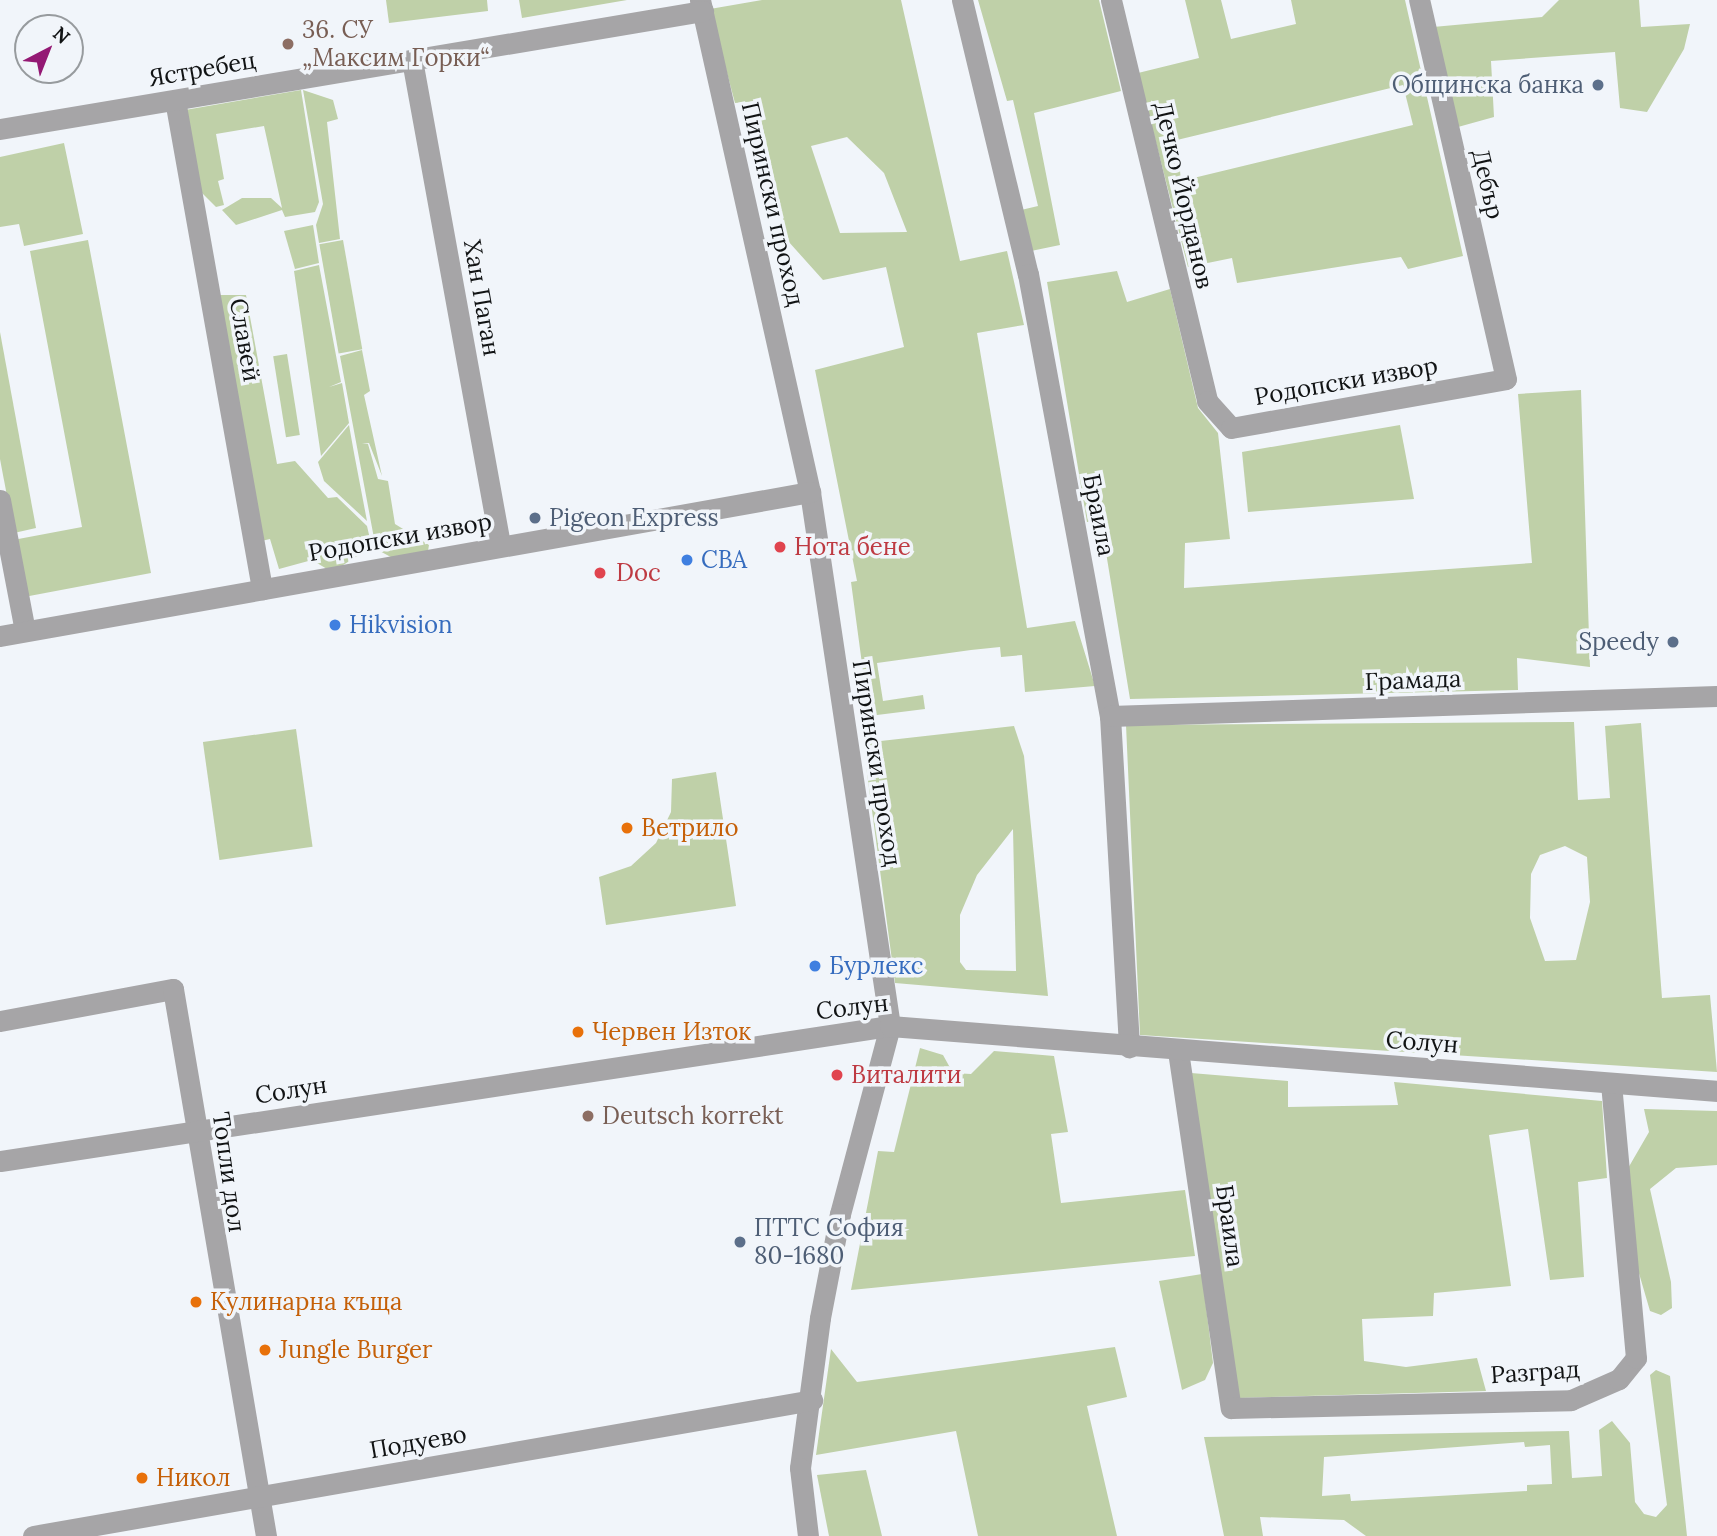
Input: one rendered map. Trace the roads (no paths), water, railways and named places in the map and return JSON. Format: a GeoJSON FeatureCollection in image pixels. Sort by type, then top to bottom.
{"type":"FeatureCollection","features":[{"type":"Feature","properties":{"kind":"street","name":"Браила"},"geometry":{"type":"LineString","coordinates":[[962,0],[1028,274],[1110,716],[1129,1047]]}},
{"type":"Feature","properties":{"kind":"street","name":"Дечко Йорданов"},"geometry":{"type":"LineString","coordinates":[[1111,0],[1207,401]]}},
{"type":"Feature","properties":{"kind":"street","name":"Дебър"},"geometry":{"type":"LineString","coordinates":[[1419,0],[1506,379]]}},
{"type":"Feature","properties":{"kind":"street","name":"Ястребец"},"geometry":{"type":"LineString","coordinates":[[0,129],[412,60],[701,5]]}},
{"type":"Feature","properties":{"kind":"street","name":"Пирински проход"},"geometry":{"type":"LineString","coordinates":[[701,5],[810,492],[890,1026],[840,1214],[800,1468],[808,1536]]}},
{"type":"Feature","properties":{"kind":"street","name":"Хан Паган"},"geometry":{"type":"LineString","coordinates":[[412,60],[499,545]]}},
{"type":"Feature","properties":{"kind":"street","name":"Славей"},"geometry":{"type":"LineString","coordinates":[[175,100],[262,589]]}},
{"type":"Feature","properties":{"kind":"street","name":"Родопски извор"},"geometry":{"type":"LineString","coordinates":[[1207,401],[1231,428],[1506,379]]}},
{"type":"Feature","properties":{"kind":"street","name":"Родопски извор"},"geometry":{"type":"LineString","coordinates":[[0,636],[499,545],[810,492]]}},
{"type":"Feature","properties":{"kind":"street"},"geometry":{"type":"LineString","coordinates":[[0,500],[25,631]]}},
{"type":"Feature","properties":{"kind":"street","name":"Грамада"},"geometry":{"type":"LineString","coordinates":[[1110,716],[1717,696]]}},
{"type":"Feature","properties":{"kind":"street","name":"Топли дол"},"geometry":{"type":"LineString","coordinates":[[0,1021],[173,989],[198,1131],[219,1286],[266,1536]]}},
{"type":"Feature","properties":{"kind":"street","name":"Солун"},"geometry":{"type":"LineString","coordinates":[[0,1161],[890,1026],[1178,1051],[1717,1091]]}},
{"type":"Feature","properties":{"kind":"street","name":"Браила"},"geometry":{"type":"LineString","coordinates":[[1178,1051],[1231,1408]]}},
{"type":"Feature","properties":{"kind":"street","name":"Разград"},"geometry":{"type":"LineString","coordinates":[[1231,1408],[1571,1400],[1619,1379],[1636,1358],[1611,1083]]}},
{"type":"Feature","properties":{"kind":"street","name":"Подуево"},"geometry":{"type":"LineString","coordinates":[[33,1536],[812,1400]]}},
{"type":"Feature","properties":{"kind":"place","name":"36. СУ „Максим Горки“"},"geometry":{"type":"Point","coordinates":[288,44]}},
{"type":"Feature","properties":{"kind":"place","name":"Общинска банка"},"geometry":{"type":"Point","coordinates":[1598,85]}},
{"type":"Feature","properties":{"kind":"place","name":"Pigeon Express"},"geometry":{"type":"Point","coordinates":[535,518]}},
{"type":"Feature","properties":{"kind":"place","name":"Нота бене"},"geometry":{"type":"Point","coordinates":[780,547]}},
{"type":"Feature","properties":{"kind":"place","name":"CBA"},"geometry":{"type":"Point","coordinates":[687,560]}},
{"type":"Feature","properties":{"kind":"place","name":"Doc"},"geometry":{"type":"Point","coordinates":[600,573]}},
{"type":"Feature","properties":{"kind":"place","name":"Hikvision"},"geometry":{"type":"Point","coordinates":[335,625]}},
{"type":"Feature","properties":{"kind":"place","name":"Speedy"},"geometry":{"type":"Point","coordinates":[1673,642]}},
{"type":"Feature","properties":{"kind":"place","name":"Ветрило"},"geometry":{"type":"Point","coordinates":[627,828]}},
{"type":"Feature","properties":{"kind":"place","name":"Бурлекс"},"geometry":{"type":"Point","coordinates":[815,966]}},
{"type":"Feature","properties":{"kind":"place","name":"Червен Изток"},"geometry":{"type":"Point","coordinates":[578,1032]}},
{"type":"Feature","properties":{"kind":"place","name":"Виталити"},"geometry":{"type":"Point","coordinates":[837,1075]}},
{"type":"Feature","properties":{"kind":"place","name":"Deutsch korrekt"},"geometry":{"type":"Point","coordinates":[588,1116]}},
{"type":"Feature","properties":{"kind":"place","name":"ПТТС София 80-1680"},"geometry":{"type":"Point","coordinates":[740,1242]}},
{"type":"Feature","properties":{"kind":"place","name":"Кулинарна къща"},"geometry":{"type":"Point","coordinates":[196,1302]}},
{"type":"Feature","properties":{"kind":"place","name":"Jungle Burger"},"geometry":{"type":"Point","coordinates":[265,1350]}},
{"type":"Feature","properties":{"kind":"place","name":"Никол"},"geometry":{"type":"Point","coordinates":[142,1478]}}]}
